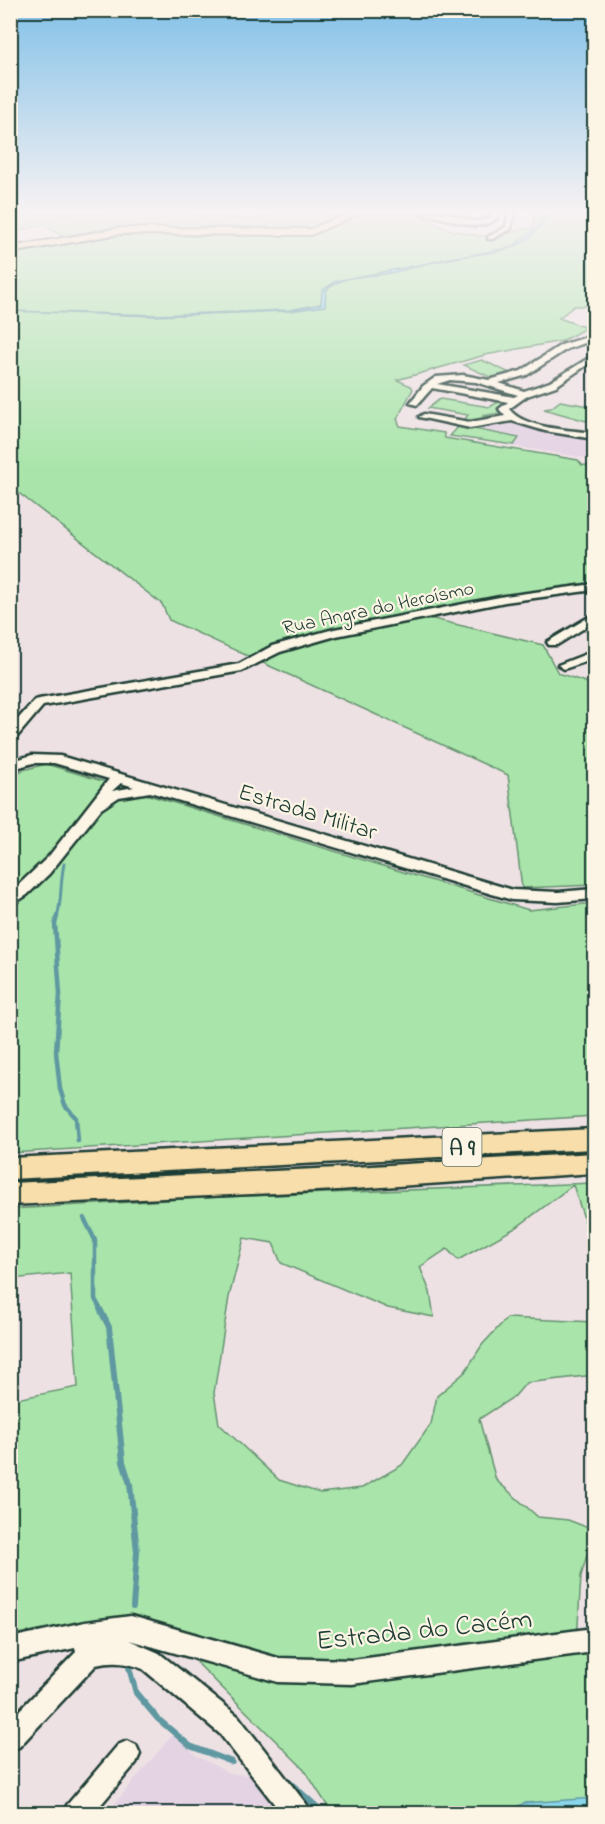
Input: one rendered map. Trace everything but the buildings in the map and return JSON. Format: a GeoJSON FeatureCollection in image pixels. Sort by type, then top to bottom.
{"type":"FeatureCollection","features":[{"type":"Feature","properties":{"kind":"highway","name":"A 9"},"geometry":{"type":"LineString","coordinates":[[334,1166],[594,1139]]}},
{"type":"Feature","properties":{"kind":"highway","name":"A 9"},"geometry":{"type":"LineString","coordinates":[[10,1194],[114,1177],[334,1166],[594,1163]]}},
{"type":"Feature","properties":{"kind":"highway","name":"A 9"},"geometry":{"type":"LineString","coordinates":[[10,1168],[114,1177]]}},
{"type":"Feature","properties":{"kind":"street"},"geometry":{"type":"LineString","coordinates":[[485,382],[524,373],[564,347],[594,337]]}},
{"type":"Feature","properties":{"kind":"street"},"geometry":{"type":"LineString","coordinates":[[511,418],[504,409],[514,400],[553,384],[594,357]]}},
{"type":"Feature","properties":{"kind":"street"},"geometry":{"type":"LineString","coordinates":[[433,385],[432,383],[442,376],[485,382],[524,394]]}},
{"type":"Feature","properties":{"kind":"street"},"geometry":{"type":"LineString","coordinates":[[421,399],[420,394],[433,385],[514,400]]}},
{"type":"Feature","properties":{"kind":"street"},"geometry":{"type":"LineString","coordinates":[[424,417],[470,425],[511,418],[541,427],[594,436]]}},
{"type":"Feature","properties":{"kind":"street","name":"Rua Angra do Heroísmo"},"geometry":{"type":"LineString","coordinates":[[10,736],[39,703],[242,667],[276,649],[334,633],[505,599],[594,587]]}},
{"type":"Feature","properties":{"kind":"street"},"geometry":{"type":"LineString","coordinates":[[553,642],[594,617]]}},
{"type":"Feature","properties":{"kind":"street"},"geometry":{"type":"LineString","coordinates":[[564,665],[594,655]]}},
{"type":"Feature","properties":{"kind":"street","name":"Estrada Militar"},"geometry":{"type":"LineString","coordinates":[[10,766],[42,757],[87,768],[512,895],[558,897],[594,894]]}},
{"type":"Feature","properties":{"kind":"street"},"geometry":{"type":"LineString","coordinates":[[87,768],[98,778],[101,799]]}},
{"type":"Feature","properties":{"kind":"street"},"geometry":{"type":"LineString","coordinates":[[10,900],[27,889],[49,867],[101,799],[110,783],[120,778]]}},
{"type":"Feature","properties":{"kind":"street"},"geometry":{"type":"LineString","coordinates":[[101,799],[122,792],[154,788]]}},
{"type":"Feature","properties":{"kind":"street","name":"Estrada do Cacém"},"geometry":{"type":"LineString","coordinates":[[87,1645],[131,1628],[278,1670],[352,1672],[594,1640]]}},
{"type":"Feature","properties":{"kind":"street"},"geometry":{"type":"LineString","coordinates":[[10,1738],[87,1645]]}},
{"type":"Feature","properties":{"kind":"street"},"geometry":{"type":"LineString","coordinates":[[10,1650],[87,1645],[137,1653],[151,1661],[229,1725],[298,1814]]}},
{"type":"Feature","properties":{"kind":"street"},"geometry":{"type":"LineString","coordinates":[[76,1814],[127,1754]]}},
{"type":"Feature","properties":{"kind":"shaded area"},"geometry":{"type":"Polygon","coordinates":[[[507,422],[531,429],[594,440],[594,463],[589,464],[586,458],[450,436],[459,426],[477,429],[507,422]]]}},
{"type":"Feature","properties":{"kind":"shaded area"},"geometry":{"type":"Polygon","coordinates":[[[173,1734],[197,1756],[229,1773],[245,1775],[252,1772],[286,1814],[106,1814],[173,1734]]]}},
{"type":"Feature","properties":{"kind":"green space"},"geometry":{"type":"Polygon","coordinates":[[[11,298],[594,298],[594,303],[587,306],[574,306],[559,318],[586,328],[562,341],[485,355],[397,380],[413,389],[397,419],[400,426],[444,433],[445,438],[578,460],[582,465],[594,466],[594,582],[502,596],[432,612],[433,619],[543,645],[558,673],[594,685],[594,885],[522,888],[508,775],[169,620],[162,604],[11,487],[11,298]]]}},
{"type":"Feature","properties":{"kind":"green space"},"geometry":{"type":"Polygon","coordinates":[[[482,360],[510,373],[492,378],[464,365],[482,360]]]}},
{"type":"Feature","properties":{"kind":"green space"},"geometry":{"type":"Polygon","coordinates":[[[440,399],[490,407],[501,400],[507,401],[500,408],[500,413],[482,416],[503,416],[501,418],[465,421],[460,419],[465,419],[468,415],[428,408],[440,399]]]}},
{"type":"Feature","properties":{"kind":"green space"},"geometry":{"type":"Polygon","coordinates":[[[560,401],[594,407],[594,414],[586,421],[544,409],[551,408],[560,401]]]}},
{"type":"Feature","properties":{"kind":"green space"},"geometry":{"type":"Polygon","coordinates":[[[459,426],[519,438],[514,445],[450,436],[459,426]]]}},
{"type":"Feature","properties":{"kind":"green space"},"geometry":{"type":"Polygon","coordinates":[[[46,764],[529,910],[594,903],[594,1116],[11,1153],[10,776],[46,764]]]}},
{"type":"Feature","properties":{"kind":"green space"},"geometry":{"type":"Polygon","coordinates":[[[594,1183],[594,1240],[591,1240],[573,1185],[517,1227],[458,1260],[447,1249],[420,1267],[430,1292],[434,1317],[388,1308],[281,1263],[273,1243],[244,1238],[229,1297],[214,1393],[219,1424],[279,1480],[320,1493],[362,1488],[402,1465],[431,1424],[437,1396],[465,1372],[482,1345],[507,1318],[594,1322],[594,1375],[526,1383],[515,1396],[479,1419],[496,1480],[538,1517],[568,1520],[594,1530],[581,1576],[577,1641],[594,1640],[594,1813],[332,1813],[304,1769],[174,1640],[152,1633],[11,1650],[11,1400],[78,1387],[70,1273],[11,1279],[11,1209],[219,1197],[594,1183]]]}},
{"type":"Feature","properties":{"kind":"water"},"geometry":{"type":"Polygon","coordinates":[[[321,298],[326,298],[325,306],[290,311],[155,316],[11,311],[156,315],[289,310],[321,304],[321,298]]]}},
{"type":"Feature","properties":{"kind":"water"},"geometry":{"type":"Polygon","coordinates":[[[594,1798],[594,1807],[506,1813],[524,1803],[594,1798]]]}},
{"type":"Feature","properties":{"kind":"waterway"},"geometry":{"type":"LineString","coordinates":[[57,918],[64,864]]}},
{"type":"Feature","properties":{"kind":"waterway"},"geometry":{"type":"LineString","coordinates":[[57,916],[55,924],[60,994],[56,1052],[60,1089],[65,1105],[76,1118],[78,1141]]}},
{"type":"Feature","properties":{"kind":"waterway"},"geometry":{"type":"LineString","coordinates":[[84,1218],[95,1240],[95,1299],[101,1310]]}},
{"type":"Feature","properties":{"kind":"waterway"},"geometry":{"type":"LineString","coordinates":[[100,1309],[109,1327],[123,1462],[130,1484],[137,1552],[133,1607]]}},
{"type":"Feature","properties":{"kind":"waterway"},"geometry":{"type":"LineString","coordinates":[[128,1664],[136,1693],[158,1719],[190,1746],[232,1762]]}},
{"type":"Feature","properties":{"kind":"waterway"},"geometry":{"type":"LineString","coordinates":[[288,1781],[325,1814]]}}]}
